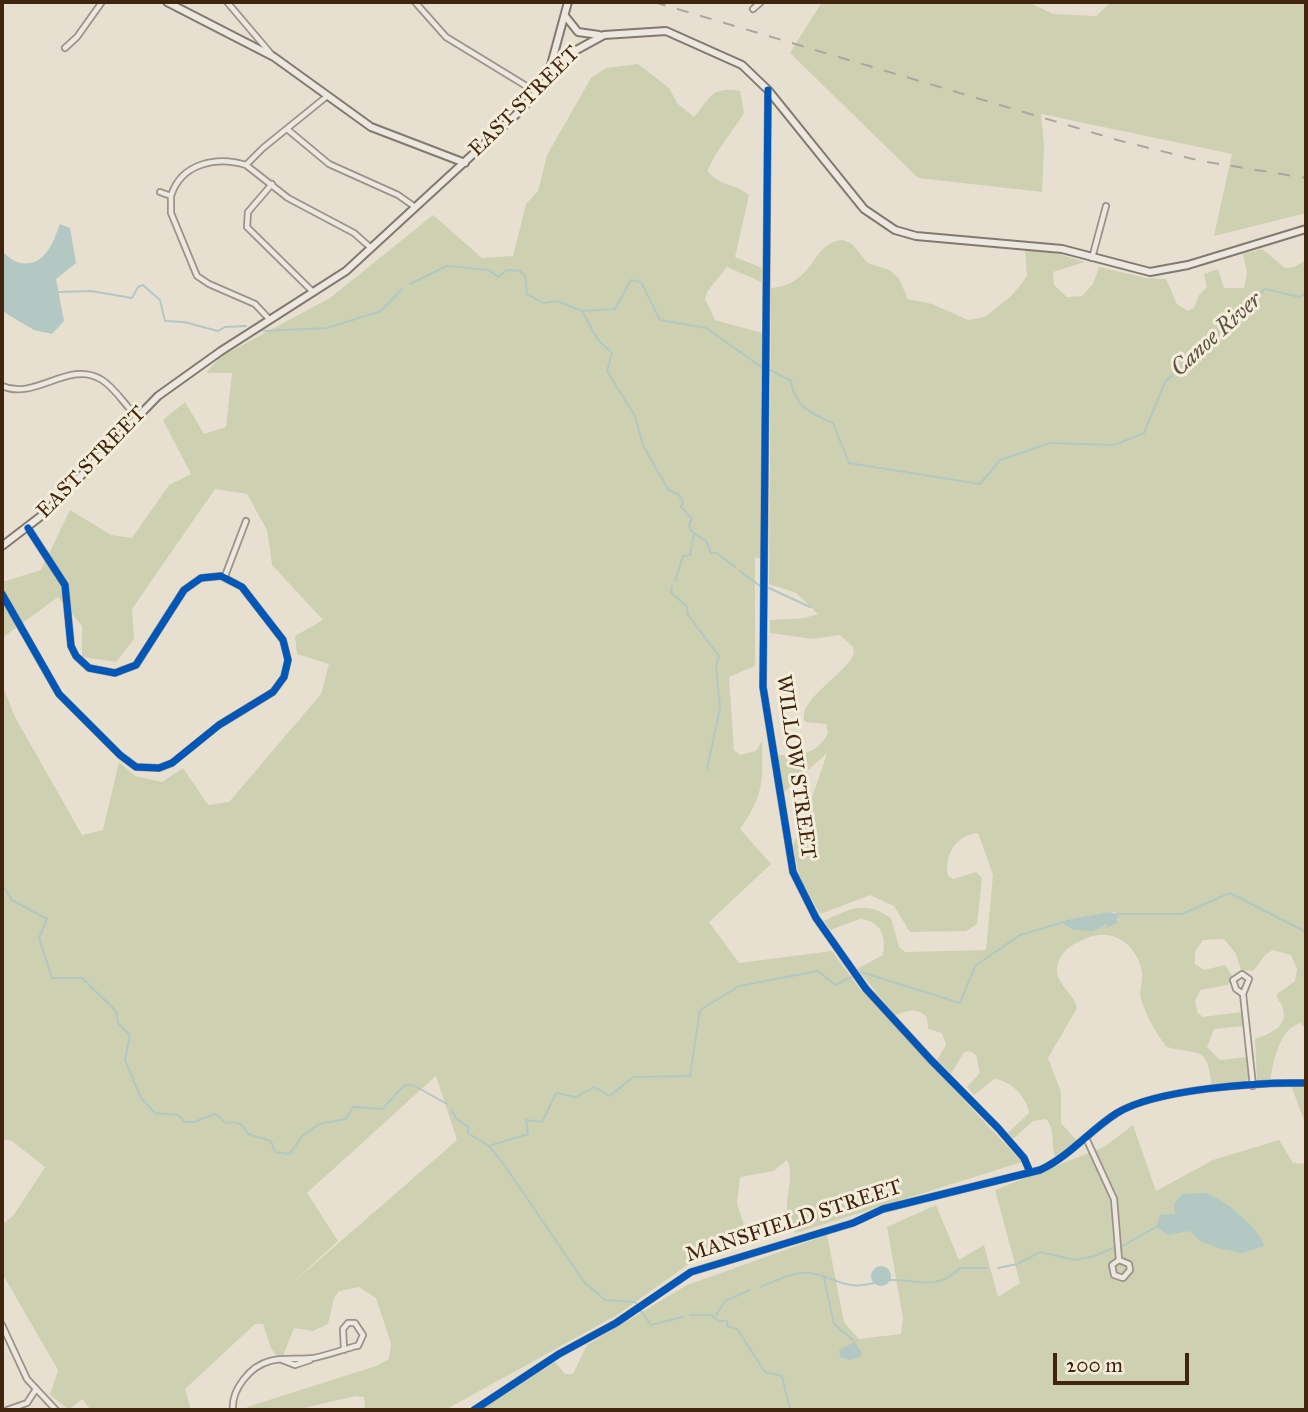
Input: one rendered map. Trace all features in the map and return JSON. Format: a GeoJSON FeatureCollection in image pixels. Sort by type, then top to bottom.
{"type":"FeatureCollection","features":[{"type":"Feature","properties":{"kind":"street"},"geometry":{"type":"LineString","coordinates":[[65,48],[77,37],[102,2]]}},
{"type":"Feature","properties":{"kind":"street"},"geometry":{"type":"LineString","coordinates":[[167,2],[274,57],[349,114],[390,136],[465,163]]}},
{"type":"Feature","properties":{"kind":"street"},"geometry":{"type":"LineString","coordinates":[[227,2],[274,57]]}},
{"type":"Feature","properties":{"kind":"street"},"geometry":{"type":"LineString","coordinates":[[415,2],[446,37],[536,92]]}},
{"type":"Feature","properties":{"kind":"street"},"geometry":{"type":"LineString","coordinates":[[547,77],[568,2]]}},
{"type":"Feature","properties":{"kind":"street"},"geometry":{"type":"LineString","coordinates":[[753,9],[761,2]]}},
{"type":"Feature","properties":{"kind":"street"},"geometry":{"type":"LineString","coordinates":[[565,15],[569,24],[581,34],[604,35]]}},
{"type":"Feature","properties":{"kind":"street","name":"EAST STREET"},"geometry":{"type":"LineString","coordinates":[[2,546],[29,528],[136,416],[178,380],[313,292],[371,248],[465,163],[576,49],[604,35],[648,30],[677,35],[742,65],[768,90],[864,209],[895,230],[943,239],[1033,245],[1134,270],[1161,271],[1306,229]]}},
{"type":"Feature","properties":{"kind":"street","name":"WILLOW STREET"},"geometry":{"type":"LineString","coordinates":[[768,90],[763,687],[793,872],[816,918],[866,989],[998,1128],[1024,1158],[1030,1172]]}},
{"type":"Feature","properties":{"kind":"street"},"geometry":{"type":"LineString","coordinates":[[246,166],[326,97]]}},
{"type":"Feature","properties":{"kind":"street"},"geometry":{"type":"LineString","coordinates":[[767,115],[782,107]]}},
{"type":"Feature","properties":{"kind":"street"},"geometry":{"type":"LineString","coordinates":[[287,129],[328,164],[398,195],[415,207]]}},
{"type":"Feature","properties":{"kind":"street"},"geometry":{"type":"LineString","coordinates":[[270,320],[255,304],[197,276],[171,213],[170,196],[195,167],[211,161],[246,166],[302,206],[354,233],[371,248]]}},
{"type":"Feature","properties":{"kind":"street"},"geometry":{"type":"LineString","coordinates":[[272,184],[248,212],[247,227],[313,292]]}},
{"type":"Feature","properties":{"kind":"street"},"geometry":{"type":"LineString","coordinates":[[160,192],[170,196]]}},
{"type":"Feature","properties":{"kind":"street"},"geometry":{"type":"LineString","coordinates":[[1092,258],[1106,206]]}},
{"type":"Feature","properties":{"kind":"street"},"geometry":{"type":"LineString","coordinates":[[2,386],[27,389],[74,374],[91,375],[106,383],[136,416]]}},
{"type":"Feature","properties":{"kind":"street"},"geometry":{"type":"LineString","coordinates":[[225,576],[246,520]]}},
{"type":"Feature","properties":{"kind":"street"},"geometry":{"type":"LineString","coordinates":[[2,594],[63,699],[126,761],[136,767],[154,769],[172,762],[219,725],[273,692],[284,677],[288,660],[283,640],[242,587],[225,576],[201,578],[184,590],[136,665],[120,673],[89,668],[73,652],[65,584],[29,528]]}},
{"type":"Feature","properties":{"kind":"street"},"geometry":{"type":"LineString","coordinates":[[1243,994],[1253,1086]]}},
{"type":"Feature","properties":{"kind":"street","name":"MANSFIELD STREET"},"geometry":{"type":"LineString","coordinates":[[474,1410],[542,1364],[638,1308],[691,1272],[853,1223],[883,1209],[1030,1172],[1058,1161],[1116,1114],[1144,1100],[1253,1086],[1306,1083]]}},
{"type":"Feature","properties":{"kind":"street"},"geometry":{"type":"LineString","coordinates":[[1086,1138],[1114,1199],[1119,1259]]}},
{"type":"Feature","properties":{"kind":"street"},"geometry":{"type":"LineString","coordinates":[[1119,1259],[1129,1264],[1130,1270],[1123,1278],[1111,1271],[1112,1265],[1119,1259]]}},
{"type":"Feature","properties":{"kind":"street"},"geometry":{"type":"LineString","coordinates":[[233,1410],[234,1395],[239,1385],[265,1362],[282,1360],[295,1365],[344,1350],[363,1341],[362,1333],[355,1323],[348,1323],[343,1329],[344,1350]]}},
{"type":"Feature","properties":{"kind":"street"},"geometry":{"type":"LineString","coordinates":[[2,1325],[4,1335],[24,1375],[56,1410]]}},
{"type":"Feature","properties":{"kind":"street"},"geometry":{"type":"LineString","coordinates":[[7,1410],[27,1403],[37,1390]]}},
{"type":"Feature","properties":{"kind":"green space"},"geometry":{"type":"Polygon","coordinates":[[[822,2],[1028,2],[1053,14],[1096,16],[1111,2],[1306,2],[1306,213],[1214,236],[1232,154],[1041,114],[1044,146],[1042,192],[918,178],[790,53],[822,2]]]}},
{"type":"Feature","properties":{"kind":"green space"},"geometry":{"type":"Polygon","coordinates":[[[638,64],[669,88],[677,103],[694,117],[717,92],[740,91],[744,113],[717,153],[708,172],[749,195],[735,257],[762,268],[761,282],[727,267],[707,292],[705,299],[715,320],[762,333],[761,559],[755,557],[755,666],[729,677],[734,750],[740,755],[756,751],[762,741],[758,797],[740,829],[771,864],[709,922],[739,963],[832,951],[859,988],[1022,1162],[796,1233],[787,1216],[790,1169],[787,1160],[774,1171],[740,1177],[737,1203],[749,1241],[686,1266],[617,1315],[445,1410],[365,1410],[364,1397],[356,1396],[295,1410],[248,1410],[247,1407],[376,1366],[389,1359],[391,1344],[376,1298],[359,1287],[339,1291],[334,1298],[328,1324],[313,1331],[294,1328],[282,1359],[272,1348],[263,1324],[255,1324],[185,1389],[191,1410],[91,1410],[82,1399],[69,1410],[50,1395],[58,1370],[2,1273],[2,1224],[13,1216],[45,1167],[12,1141],[2,1139],[2,684],[15,717],[82,835],[103,830],[119,762],[135,776],[162,782],[183,768],[208,805],[229,802],[321,694],[329,664],[297,654],[295,636],[323,620],[272,565],[267,530],[247,494],[215,489],[132,609],[134,639],[116,662],[82,657],[82,626],[58,597],[2,638],[2,582],[41,570],[70,510],[111,535],[132,538],[169,485],[191,474],[163,420],[185,402],[204,434],[226,427],[232,373],[206,373],[220,357],[330,298],[433,215],[482,258],[513,256],[526,204],[538,191],[547,155],[591,78],[606,68],[638,64]],[[436,1076],[307,1193],[338,1241],[288,1287],[457,1140],[436,1076]]]}},
{"type":"Feature","properties":{"kind":"green space"},"geometry":{"type":"Polygon","coordinates":[[[843,240],[852,244],[868,263],[889,270],[898,277],[908,299],[932,304],[968,320],[985,317],[1010,297],[1023,282],[1027,275],[1025,250],[1059,254],[1085,262],[1053,272],[1054,285],[1067,297],[1082,296],[1093,284],[1099,267],[1146,278],[1166,279],[1177,304],[1188,311],[1194,308],[1199,295],[1207,287],[1204,274],[1218,269],[1224,288],[1244,288],[1247,273],[1243,254],[1262,249],[1285,268],[1294,267],[1306,260],[1306,1030],[1301,1023],[1293,1026],[1282,1039],[1270,1081],[1257,1081],[1255,1039],[1276,1029],[1283,1021],[1283,1009],[1277,994],[1295,981],[1297,969],[1291,955],[1273,950],[1266,954],[1253,971],[1241,970],[1236,954],[1224,939],[1203,940],[1195,952],[1195,964],[1204,970],[1225,965],[1232,975],[1228,985],[1200,990],[1195,1002],[1198,1013],[1203,1017],[1242,1012],[1244,1026],[1214,1029],[1207,1047],[1220,1060],[1246,1057],[1249,1077],[1246,1083],[1212,1086],[1207,1063],[1200,1054],[1167,1047],[1155,1031],[1141,999],[1140,963],[1130,947],[1115,937],[1106,935],[1087,938],[1067,949],[1057,968],[1057,975],[1077,1008],[1048,1058],[1061,1092],[1061,1123],[1077,1141],[1056,1159],[1051,1128],[1046,1119],[1033,1121],[1013,1139],[1008,1133],[1029,1113],[1017,1090],[1006,1082],[994,1079],[974,1095],[967,1087],[980,1073],[976,1055],[970,1051],[964,1052],[951,1074],[937,1060],[946,1045],[942,1033],[928,1029],[927,1018],[920,1012],[912,1010],[895,1015],[857,969],[883,955],[883,935],[877,926],[860,919],[830,930],[824,921],[857,908],[873,909],[891,918],[899,947],[905,952],[986,950],[993,875],[978,833],[963,838],[953,847],[947,868],[948,876],[953,879],[976,872],[982,878],[977,924],[966,931],[910,932],[894,906],[870,895],[820,914],[799,876],[793,845],[827,753],[784,792],[777,755],[807,752],[824,740],[828,733],[826,724],[805,722],[804,714],[815,696],[842,670],[854,653],[853,647],[840,635],[813,639],[770,633],[770,620],[804,618],[818,614],[796,593],[769,584],[771,288],[797,279],[832,242],[843,240]],[[1114,912],[1067,920],[1109,926],[1119,920],[1114,912]]]}},
{"type":"Feature","properties":{"kind":"green space"},"geometry":{"type":"Polygon","coordinates":[[[1291,1085],[1306,1086],[1306,1126],[1291,1085]]]}},
{"type":"Feature","properties":{"kind":"green space"},"geometry":{"type":"Polygon","coordinates":[[[1133,1125],[1156,1191],[1213,1160],[1279,1140],[1293,1163],[1306,1164],[1306,1410],[480,1410],[555,1362],[565,1374],[573,1374],[587,1345],[687,1285],[827,1235],[844,1322],[859,1339],[901,1334],[903,1318],[887,1227],[936,1205],[959,1260],[984,1245],[998,1297],[1020,1283],[995,1190],[1104,1147],[1133,1125]]]}},
{"type":"Feature","properties":{"kind":"shaded area"},"geometry":{"type":"Polygon","coordinates":[[[60,224],[70,228],[76,263],[56,279],[64,321],[52,334],[34,330],[2,311],[2,250],[13,260],[31,263],[43,256],[50,247],[60,224]]]}},
{"type":"Feature","properties":{"kind":"shaded area"},"geometry":{"type":"Polygon","coordinates":[[[1110,912],[1118,915],[1117,923],[1106,928],[1107,924],[1094,931],[1074,930],[1064,924],[1066,920],[1110,912]]]}},
{"type":"Feature","properties":{"kind":"shaded area"},"geometry":{"type":"Polygon","coordinates":[[[1206,1193],[1240,1215],[1256,1231],[1264,1246],[1243,1253],[1202,1242],[1189,1231],[1168,1235],[1156,1227],[1160,1215],[1175,1214],[1174,1204],[1182,1194],[1206,1193]]]}},
{"type":"Feature","properties":{"kind":"shaded area"},"geometry":{"type":"Polygon","coordinates":[[[881,1266],[888,1269],[891,1276],[888,1283],[881,1286],[874,1283],[871,1276],[874,1269],[881,1266]]]}},
{"type":"Feature","properties":{"kind":"shaded area"},"geometry":{"type":"Polygon","coordinates":[[[855,1342],[862,1353],[860,1357],[849,1360],[840,1357],[839,1350],[855,1342]]]}},
{"type":"Feature","properties":{"kind":"waterway","name":"Canoe River"},"geometry":{"type":"LineString","coordinates":[[410,284],[447,266],[489,270],[498,277],[507,270],[520,271],[525,276],[527,294],[543,303],[557,301],[582,311],[615,309],[631,280],[641,282],[660,320],[706,328],[763,368]]}},
{"type":"Feature","properties":{"kind":"waterway","name":"Canoe River"},"geometry":{"type":"LineString","coordinates":[[59,292],[91,291],[132,298],[138,287],[143,285],[160,300],[165,321],[184,322],[218,331],[225,327],[246,326]]}},
{"type":"Feature","properties":{"kind":"waterway","name":"Canoe River"},"geometry":{"type":"LineString","coordinates":[[264,331],[327,328],[381,311],[402,289]]}},
{"type":"Feature","properties":{"kind":"waterway","name":"Canoe River"},"geometry":{"type":"LineString","coordinates":[[770,370],[791,381],[796,397],[805,408],[833,423],[849,463],[980,484],[1000,460],[1050,443],[1114,445],[1144,433],[1165,382],[1265,289],[1300,297],[1306,293]]}},
{"type":"Feature","properties":{"kind":"waterway"},"geometry":{"type":"LineString","coordinates":[[582,311],[598,340],[612,353],[607,371],[635,416],[643,445],[658,472],[668,489],[679,495],[683,502],[681,507],[692,519],[689,525],[691,531],[706,541],[711,553],[717,553],[735,567]]}},
{"type":"Feature","properties":{"kind":"waterway"},"geometry":{"type":"LineString","coordinates":[[675,581],[683,556],[690,555],[694,533]]}},
{"type":"Feature","properties":{"kind":"waterway"},"geometry":{"type":"LineString","coordinates":[[740,571],[760,586]]}},
{"type":"Feature","properties":{"kind":"waterway"},"geometry":{"type":"LineString","coordinates":[[672,586],[671,592],[687,607],[688,615],[719,656],[716,666],[720,708],[707,769]]}},
{"type":"Feature","properties":{"kind":"waterway"},"geometry":{"type":"LineString","coordinates":[[769,588],[810,607]]}},
{"type":"Feature","properties":{"kind":"waterway"},"geometry":{"type":"LineString","coordinates":[[2,884],[12,900],[47,919],[39,938],[52,978],[82,978],[116,1011],[118,1023],[130,1035],[125,1060],[141,1098],[155,1113],[178,1115],[185,1122],[194,1122],[215,1114],[226,1123],[234,1122],[244,1127],[248,1134],[271,1141],[275,1152],[290,1154],[302,1136],[319,1124],[346,1119],[353,1107],[382,1109],[405,1085],[413,1085],[447,1104]]}},
{"type":"Feature","properties":{"kind":"waterway"},"geometry":{"type":"LineString","coordinates":[[1118,914],[1182,914],[1230,893],[1306,932]]}},
{"type":"Feature","properties":{"kind":"waterway"},"geometry":{"type":"LineString","coordinates":[[861,972],[960,1003],[975,966],[1020,935],[1064,922]]}},
{"type":"Feature","properties":{"kind":"waterway"},"geometry":{"type":"LineString","coordinates":[[489,1146],[528,1134],[526,1120],[542,1122],[556,1093],[576,1097],[594,1087],[610,1096],[633,1077],[690,1076],[700,1010],[739,986],[818,971],[835,985],[851,977]]}},
{"type":"Feature","properties":{"kind":"waterway"},"geometry":{"type":"LineString","coordinates":[[451,1109],[456,1118],[468,1127],[468,1133],[489,1146],[503,1163],[584,1282],[605,1300],[635,1302],[637,1305]]}},
{"type":"Feature","properties":{"kind":"waterway"},"geometry":{"type":"LineString","coordinates":[[1121,1247],[1156,1227]]}},
{"type":"Feature","properties":{"kind":"waterway"},"geometry":{"type":"LineString","coordinates":[[998,1268],[1017,1264],[1040,1252],[1075,1260],[1095,1256],[1115,1247]]}},
{"type":"Feature","properties":{"kind":"waterway"},"geometry":{"type":"LineString","coordinates":[[890,1280],[927,1283],[943,1280],[960,1268],[986,1268]]}},
{"type":"Feature","properties":{"kind":"waterway"},"geometry":{"type":"LineString","coordinates":[[761,1287],[804,1273],[848,1284],[874,1283]]}},
{"type":"Feature","properties":{"kind":"waterway"},"geometry":{"type":"LineString","coordinates":[[824,1278],[834,1324],[854,1341]]}},
{"type":"Feature","properties":{"kind":"waterway"},"geometry":{"type":"LineString","coordinates":[[716,1315],[725,1301],[750,1290]]}},
{"type":"Feature","properties":{"kind":"waterway"},"geometry":{"type":"LineString","coordinates":[[640,1310],[651,1325],[683,1317]]}},
{"type":"Feature","properties":{"kind":"waterway"},"geometry":{"type":"LineString","coordinates":[[690,1315],[711,1315],[719,1321],[727,1321],[727,1326],[737,1329],[765,1372],[782,1376],[790,1410]]}},
{"type":"Feature","properties":{"kind":"railway"},"geometry":{"type":"LineString","coordinates":[[654,2],[1121,141],[1201,161],[1306,178]]}},
{"type":"Feature","properties":{"kind":"cycle path"},"geometry":{"type":"LineString","coordinates":[[768,90],[763,687],[793,872],[816,918],[866,989],[998,1128],[1024,1158],[1030,1172]]}},
{"type":"Feature","properties":{"kind":"cycle path"},"geometry":{"type":"LineString","coordinates":[[2,594],[59,694],[120,755],[136,767],[159,768],[172,763],[219,725],[273,692],[284,677],[288,660],[283,640],[242,587],[221,576],[201,578],[184,590],[136,665],[115,673],[89,668],[76,656],[71,646],[65,585],[28,528]]}},
{"type":"Feature","properties":{"kind":"cycle path"},"geometry":{"type":"LineString","coordinates":[[474,1410],[559,1354],[616,1323],[691,1272],[853,1223],[883,1209],[1040,1170],[1061,1158],[1117,1113],[1156,1098],[1208,1089],[1306,1083]]}}]}
